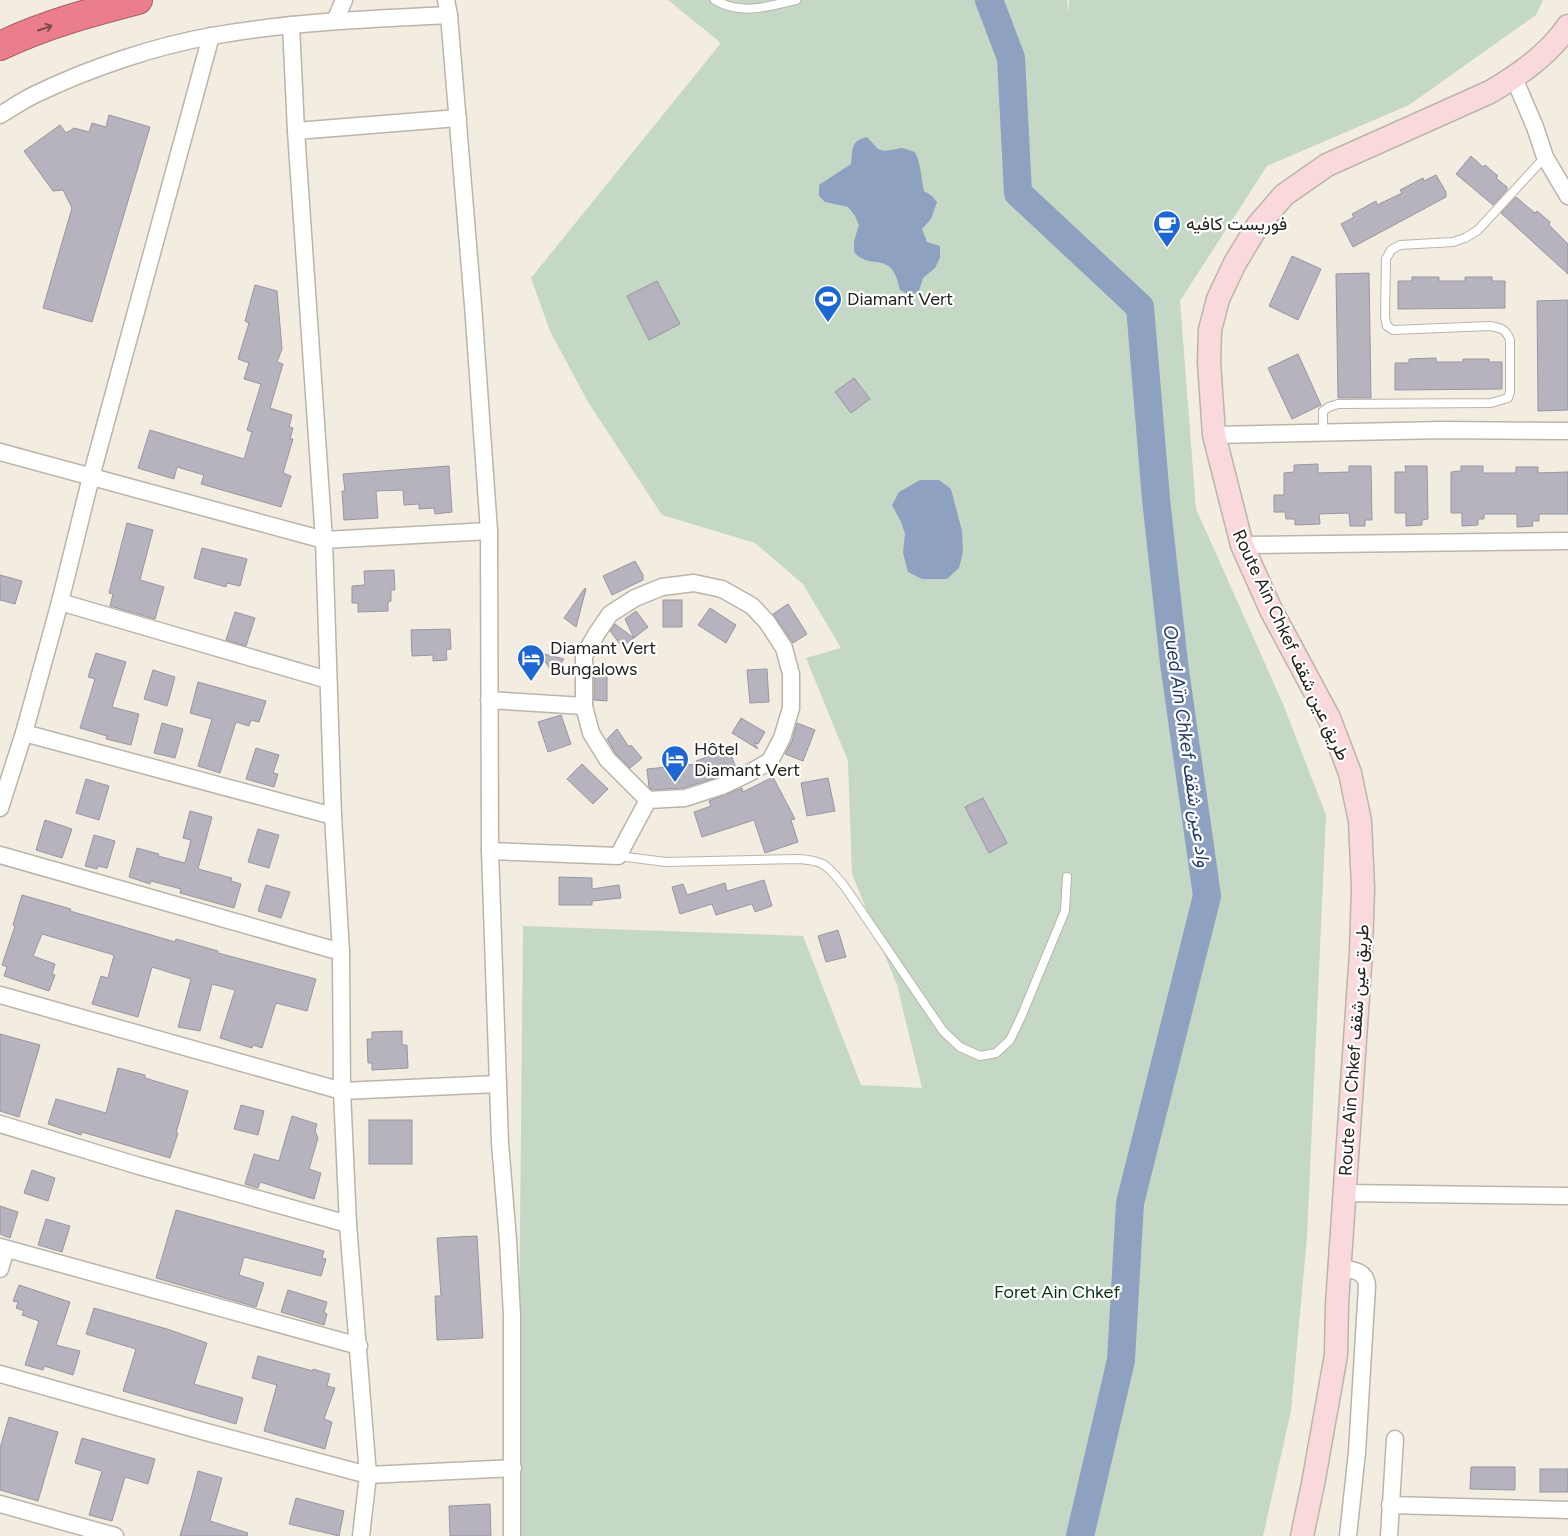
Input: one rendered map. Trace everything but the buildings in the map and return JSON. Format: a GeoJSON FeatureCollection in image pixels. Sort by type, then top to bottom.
{"type":"FeatureCollection","features":[{"type":"Feature","properties":{"kind":"highway"},"geometry":{"type":"LineString","coordinates":[[0,46],[96,11],[138,0]]}},
{"type":"Feature","properties":{"kind":"street"},"geometry":{"type":"LineString","coordinates":[[335,21],[344,0]]}},
{"type":"Feature","properties":{"kind":"street"},"geometry":{"type":"LineString","coordinates":[[0,115],[35,95],[81,75],[148,52],[211,36],[447,8],[458,118],[489,531],[490,851],[497,1084],[512,1316],[512,1536]]}},
{"type":"Feature","properties":{"kind":"street"},"geometry":{"type":"LineString","coordinates":[[291,25],[296,131],[324,540],[328,680],[341,952],[342,1091],[348,1224],[368,1475],[361,1536]]}},
{"type":"Feature","properties":{"kind":"street","name":"Route Aïn Chkef طريق عين شقف"},"geometry":{"type":"LineString","coordinates":[[1302,1536],[1336,1356],[1361,952],[1363,888],[1360,821],[1350,773],[1329,718],[1271,610],[1242,545],[1214,434],[1209,362],[1210,330],[1218,299],[1235,264],[1258,225],[1284,195],[1327,165],[1490,92],[1514,78],[1542,56],[1562,36],[1568,26]]}},
{"type":"Feature","properties":{"kind":"street"},"geometry":{"type":"LineString","coordinates":[[0,808],[24,733],[60,602],[91,476],[211,36]]}},
{"type":"Feature","properties":{"kind":"street"},"geometry":{"type":"LineString","coordinates":[[1514,78],[1535,127],[1545,157],[1568,196]]}},
{"type":"Feature","properties":{"kind":"street"},"geometry":{"type":"LineString","coordinates":[[296,131],[458,118]]}},
{"type":"Feature","properties":{"kind":"street"},"geometry":{"type":"LineString","coordinates":[[1214,434],[1442,430],[1568,431]]}},
{"type":"Feature","properties":{"kind":"street"},"geometry":{"type":"LineString","coordinates":[[0,452],[324,540],[489,531]]}},
{"type":"Feature","properties":{"kind":"street"},"geometry":{"type":"LineString","coordinates":[[1242,545],[1568,541]]}},
{"type":"Feature","properties":{"kind":"street"},"geometry":{"type":"LineString","coordinates":[[694,584],[722,589],[752,606],[767,622],[784,648],[791,674],[791,708],[782,738],[770,761],[722,786],[685,798],[648,800],[607,759],[591,733],[584,706],[584,656],[610,614],[635,598],[662,587],[694,584]]}},
{"type":"Feature","properties":{"kind":"street"},"geometry":{"type":"LineString","coordinates":[[60,602],[328,680]]}},
{"type":"Feature","properties":{"kind":"street"},"geometry":{"type":"LineString","coordinates":[[489,700],[584,706]]}},
{"type":"Feature","properties":{"kind":"street"},"geometry":{"type":"LineString","coordinates":[[24,733],[334,816]]}},
{"type":"Feature","properties":{"kind":"street"},"geometry":{"type":"LineString","coordinates":[[490,851],[618,856],[648,800]]}},
{"type":"Feature","properties":{"kind":"street"},"geometry":{"type":"LineString","coordinates":[[0,855],[341,952]]}},
{"type":"Feature","properties":{"kind":"street"},"geometry":{"type":"LineString","coordinates":[[0,995],[342,1091],[497,1084]]}},
{"type":"Feature","properties":{"kind":"street"},"geometry":{"type":"LineString","coordinates":[[0,1124],[139,1166],[348,1224]]}},
{"type":"Feature","properties":{"kind":"street"},"geometry":{"type":"LineString","coordinates":[[1345,1193],[1568,1196]]}},
{"type":"Feature","properties":{"kind":"street"},"geometry":{"type":"LineString","coordinates":[[0,1269],[3,1248],[359,1346]]}},
{"type":"Feature","properties":{"kind":"street"},"geometry":{"type":"LineString","coordinates":[[1340,1268],[1363,1274],[1367,1280],[1357,1452],[1348,1536]]}},
{"type":"Feature","properties":{"kind":"street"},"geometry":{"type":"LineString","coordinates":[[0,1374],[368,1475],[513,1468]]}},
{"type":"Feature","properties":{"kind":"street"},"geometry":{"type":"LineString","coordinates":[[1389,1536],[1395,1439]]}},
{"type":"Feature","properties":{"kind":"street"},"geometry":{"type":"LineString","coordinates":[[0,1504],[115,1536]]}},
{"type":"Feature","properties":{"kind":"street"},"geometry":{"type":"LineString","coordinates":[[1390,1505],[1568,1510]]}},
{"type":"Feature","properties":{"kind":"lane"},"geometry":{"type":"LineString","coordinates":[[715,0],[738,9],[796,0]]}},
{"type":"Feature","properties":{"kind":"lane"},"geometry":{"type":"LineString","coordinates":[[736,0],[738,9]]}},
{"type":"Feature","properties":{"kind":"lane"},"geometry":{"type":"LineString","coordinates":[[1323,433],[1323,411],[1329,406],[1338,404],[1491,403],[1502,402],[1508,398],[1510,392],[1510,340],[1507,332],[1501,328],[1490,326],[1403,331],[1393,330],[1387,326],[1385,317],[1386,259],[1391,250],[1400,245],[1453,242],[1465,238],[1478,230],[1545,157]]}},
{"type":"Feature","properties":{"kind":"lane"},"geometry":{"type":"LineString","coordinates":[[618,856],[666,862],[799,859],[817,861],[829,868],[845,887],[943,1031],[960,1047],[980,1056],[996,1053],[1010,1040],[1022,1017],[1065,911],[1067,877]]}},
{"type":"Feature","properties":{"kind":"green space","name":"Foret Ain Chkef"},"geometry":{"type":"Polygon","coordinates":[[[668,0],[1067,0],[1069,13],[1069,0],[1543,0],[1536,15],[1409,105],[1267,166],[1180,301],[1196,509],[1283,704],[1326,815],[1307,1237],[1291,1411],[1263,1536],[517,1536],[523,926],[803,936],[861,1085],[922,1088],[897,985],[852,874],[848,761],[806,658],[841,648],[803,584],[755,543],[662,515],[588,402],[550,331],[531,278],[721,43],[668,0]]]}},
{"type":"Feature","properties":{"kind":"water"},"geometry":{"type":"Polygon","coordinates":[[[867,137],[878,149],[885,151],[902,148],[915,152],[920,166],[924,191],[937,202],[931,219],[922,229],[927,242],[940,246],[940,258],[935,268],[923,278],[919,291],[911,296],[900,290],[892,269],[886,265],[861,258],[854,252],[854,241],[859,225],[848,207],[825,202],[819,196],[819,185],[851,164],[853,146],[858,141],[867,137]]]}},
{"type":"Feature","properties":{"kind":"water"},"geometry":{"type":"Polygon","coordinates":[[[920,480],[939,480],[951,489],[962,531],[963,552],[959,568],[947,579],[922,579],[908,572],[903,553],[905,534],[892,505],[899,492],[920,480]]]}},
{"type":"Feature","properties":{"kind":"waterway","name":"Oued Aïn Chkef واد عين شقف"},"geometry":{"type":"LineString","coordinates":[[989,0],[1011,58],[1018,193],[1140,307],[1156,499],[1174,663],[1207,896],[1130,1203],[1121,1360],[1080,1536]]}},
{"type":"Feature","properties":{"kind":"place","name":"فوريست كافيه"},"geometry":{"type":"Point","coordinates":[1167,248]}},
{"type":"Feature","properties":{"kind":"place","name":"Diamant Vert"},"geometry":{"type":"Point","coordinates":[828,323]}},
{"type":"Feature","properties":{"kind":"place","name":"Diamant Vert Bungalows"},"geometry":{"type":"Point","coordinates":[531,682]}},
{"type":"Feature","properties":{"kind":"place","name":"Hôtel Diamant Vert"},"geometry":{"type":"Point","coordinates":[675,783]}}]}
